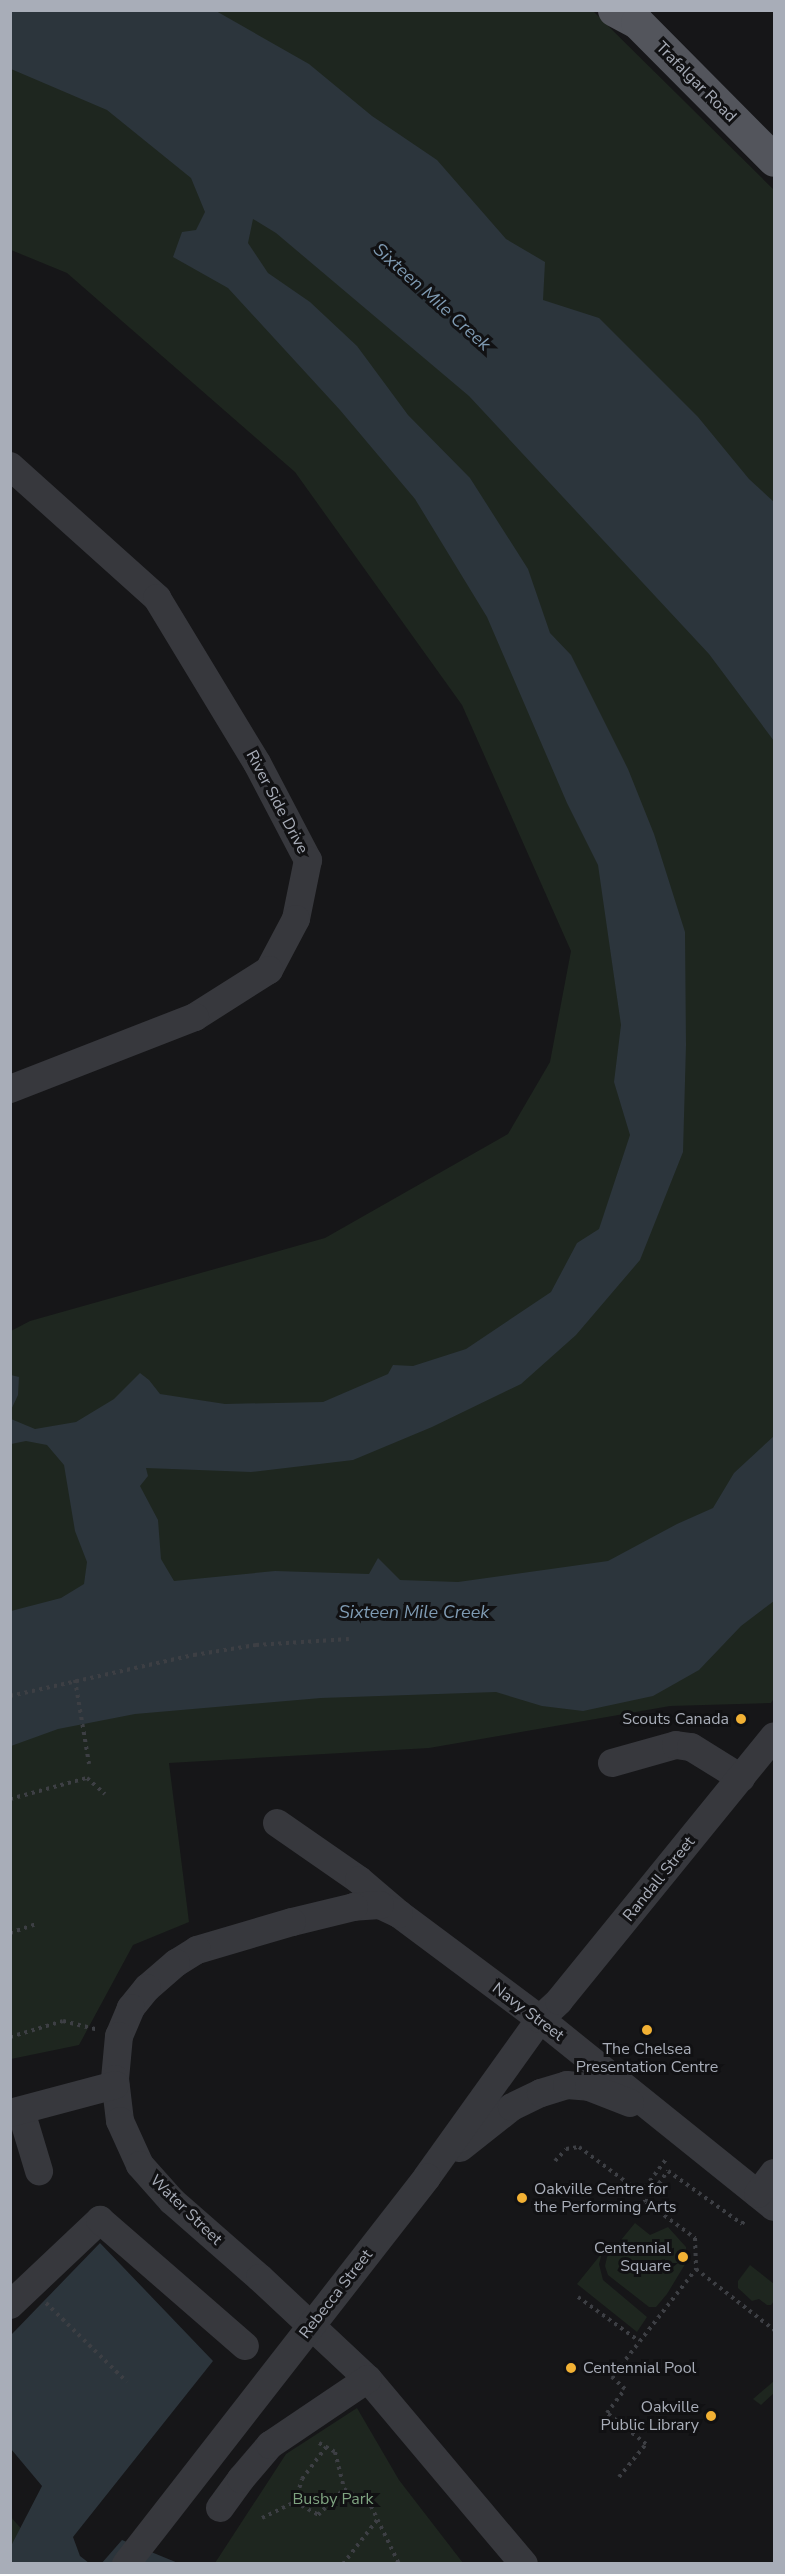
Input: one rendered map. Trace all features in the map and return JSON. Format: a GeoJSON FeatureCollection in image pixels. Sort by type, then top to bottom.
{"type":"FeatureCollection","features":[{"type":"Feature","properties":{"kind":"main road","name":"Trafalgar Road"},"geometry":{"type":"LineString","coordinates":[[633,14],[774,160]]}},
{"type":"Feature","properties":{"kind":"street","name":"River Side Drive"},"geometry":{"type":"LineString","coordinates":[[10,466],[157,598],[257,763],[308,860],[296,919],[269,970],[195,1017],[10,1089]]}},
{"type":"Feature","properties":{"kind":"street","name":"Randall Street"},"geometry":{"type":"LineString","coordinates":[[540,2019],[559,2001],[774,1736]]}},
{"type":"Feature","properties":{"kind":"street"},"geometry":{"type":"LineString","coordinates":[[612,1763],[676,1745],[691,1747],[741,1778]]}},
{"type":"Feature","properties":{"kind":"street","name":"Navy Street"},"geometry":{"type":"LineString","coordinates":[[277,1823],[359,1880],[399,1914],[540,2019],[655,2112],[769,2191]]}},
{"type":"Feature","properties":{"kind":"street","name":"Water Street"},"geometry":{"type":"LineString","coordinates":[[399,1914],[380,1905],[354,1907],[292,1922],[197,1950],[176,1963],[147,1988],[131,2008],[119,2036],[116,2085],[120,2121],[140,2164],[172,2201],[260,2278],[368,2379],[524,2564]]}},
{"type":"Feature","properties":{"kind":"street","name":"Rebecca Street"},"geometry":{"type":"LineString","coordinates":[[126,2564],[427,2177],[540,2019]]}},
{"type":"Feature","properties":{"kind":"street"},"geometry":{"type":"LineString","coordinates":[[39,2171],[16,2112],[116,2085]]}},
{"type":"Feature","properties":{"kind":"street"},"geometry":{"type":"LineString","coordinates":[[427,2177],[512,2107],[541,2093],[567,2085],[589,2087],[655,2112]]}},
{"type":"Feature","properties":{"kind":"street"},"geometry":{"type":"LineString","coordinates":[[10,2305],[100,2220],[245,2346]]}},
{"type":"Feature","properties":{"kind":"street"},"geometry":{"type":"LineString","coordinates":[[220,2508],[241,2478],[270,2445],[368,2379]]}},
{"type":"Feature","properties":{"kind":"path"},"geometry":{"type":"LineString","coordinates":[[10,1696],[194,1655],[256,1645],[349,1639]]}},
{"type":"Feature","properties":{"kind":"path"},"geometry":{"type":"LineString","coordinates":[[75,1680],[89,1764]]}},
{"type":"Feature","properties":{"kind":"path"},"geometry":{"type":"LineString","coordinates":[[10,1799],[87,1778],[105,1794]]}},
{"type":"Feature","properties":{"kind":"path"},"geometry":{"type":"LineString","coordinates":[[10,1933],[36,1924]]}},
{"type":"Feature","properties":{"kind":"path"},"geometry":{"type":"LineString","coordinates":[[10,2037],[63,2021],[119,2036]]}},
{"type":"Feature","properties":{"kind":"path"},"geometry":{"type":"LineString","coordinates":[[555,2161],[566,2149],[579,2147],[641,2193],[646,2202],[695,2238],[696,2269],[612,2377],[625,2389],[607,2414],[646,2444],[619,2477]]}},
{"type":"Feature","properties":{"kind":"path"},"geometry":{"type":"LineString","coordinates":[[641,2193],[668,2158]]}},
{"type":"Feature","properties":{"kind":"path"},"geometry":{"type":"LineString","coordinates":[[646,2202],[668,2171],[742,2224],[744,2221]]}},
{"type":"Feature","properties":{"kind":"path"},"geometry":{"type":"LineString","coordinates":[[696,2269],[774,2330]]}},
{"type":"Feature","properties":{"kind":"path"},"geometry":{"type":"LineString","coordinates":[[39,2296],[127,2382]]}},
{"type":"Feature","properties":{"kind":"path"},"geometry":{"type":"LineString","coordinates":[[578,2297],[639,2341]]}},
{"type":"Feature","properties":{"kind":"path"},"geometry":{"type":"LineString","coordinates":[[293,2428],[335,2452],[345,2489],[371,2506],[399,2564]]}},
{"type":"Feature","properties":{"kind":"path"},"geometry":{"type":"LineString","coordinates":[[262,2517],[295,2502],[302,2479],[326,2447]]}},
{"type":"Feature","properties":{"kind":"path"},"geometry":{"type":"LineString","coordinates":[[295,2502],[318,2515],[345,2489]]}},
{"type":"Feature","properties":{"kind":"path"},"geometry":{"type":"LineString","coordinates":[[343,2564],[377,2520]]}},
{"type":"Feature","properties":{"kind":"green space"},"geometry":{"type":"Polygon","coordinates":[[[11,11],[593,11],[774,190],[774,1698],[771,1703],[670,1706],[429,1748],[169,1763],[189,1922],[133,1945],[79,2045],[11,2059],[11,1331],[30,1321],[325,1238],[508,1134],[550,1062],[571,951],[462,705],[295,472],[67,273],[11,250],[11,11]]]}},
{"type":"Feature","properties":{"kind":"green space"},"geometry":{"type":"Polygon","coordinates":[[[635,2223],[650,2235],[668,2227],[686,2247],[687,2261],[667,2294],[656,2307],[649,2307],[608,2275],[605,2266],[607,2257],[635,2223]]]}},
{"type":"Feature","properties":{"kind":"green space"},"geometry":{"type":"Polygon","coordinates":[[[602,2253],[599,2264],[603,2280],[647,2317],[637,2332],[577,2284],[602,2253]]]}},
{"type":"Feature","properties":{"kind":"green space"},"geometry":{"type":"Polygon","coordinates":[[[750,2265],[774,2284],[774,2301],[771,2305],[759,2299],[752,2301],[738,2288],[738,2281],[750,2265]]]}},
{"type":"Feature","properties":{"kind":"green space"},"geometry":{"type":"Polygon","coordinates":[[[774,2381],[774,2393],[761,2405],[753,2399],[774,2381]]]}},
{"type":"Feature","properties":{"kind":"green space","name":"Busby Park"},"geometry":{"type":"Polygon","coordinates":[[[357,2408],[399,2480],[463,2563],[215,2563],[286,2454],[357,2408]]]}},
{"type":"Feature","properties":{"kind":"green space"},"geometry":{"type":"Polygon","coordinates":[[[10,2516],[39,2549],[11,2563],[10,2516]]]}},
{"type":"Feature","properties":{"kind":"water","name":"Sixteen Mile Creek"},"geometry":{"type":"Polygon","coordinates":[[[11,10],[216,11],[309,64],[372,116],[437,160],[506,239],[545,262],[543,300],[599,318],[698,417],[749,479],[774,502],[774,741],[709,654],[469,396],[276,233],[253,219],[248,243],[268,273],[310,302],[357,346],[408,415],[470,478],[528,569],[550,633],[571,655],[628,769],[654,834],[685,932],[686,1045],[683,1152],[640,1260],[576,1335],[521,1384],[432,1427],[353,1460],[251,1472],[146,1468],[148,1476],[140,1486],[158,1520],[161,1559],[174,1581],[275,1571],[369,1574],[378,1558],[400,1580],[458,1582],[608,1561],[677,1524],[713,1508],[734,1473],[774,1436],[774,1601],[741,1626],[699,1670],[653,1696],[583,1711],[542,1706],[496,1692],[321,1698],[135,1714],[58,1729],[11,1746],[11,1611],[61,1598],[84,1584],[87,1562],[75,1531],[64,1465],[47,1445],[26,1441],[11,1444],[11,1419],[35,1429],[76,1422],[114,1399],[140,1373],[160,1394],[225,1404],[323,1402],[388,1374],[393,1365],[413,1366],[466,1349],[551,1292],[577,1243],[599,1229],[630,1135],[614,1082],[621,1025],[598,865],[567,803],[487,617],[415,499],[340,410],[228,288],[173,257],[182,232],[196,230],[205,212],[191,178],[107,110],[11,69],[11,10]]]}},
{"type":"Feature","properties":{"kind":"water"},"geometry":{"type":"Polygon","coordinates":[[[11,1375],[19,1377],[18,1395],[11,1410],[11,1375]]]}},
{"type":"Feature","properties":{"kind":"water"},"geometry":{"type":"Polygon","coordinates":[[[100,2243],[213,2361],[73,2537],[80,2556],[89,2563],[11,2563],[11,2546],[42,2486],[11,2449],[11,2335],[100,2243]]]}},
{"type":"Feature","properties":{"kind":"water"},"geometry":{"type":"Polygon","coordinates":[[[122,2540],[178,2563],[101,2564],[122,2540]]]}},
{"type":"Feature","properties":{"kind":"place","name":"Scouts Canada"},"geometry":{"type":"Point","coordinates":[741,1719]}},
{"type":"Feature","properties":{"kind":"place","name":"The Chelsea Presentation Centre"},"geometry":{"type":"Point","coordinates":[647,2030]}},
{"type":"Feature","properties":{"kind":"place","name":"Oakville Centre for the Performing Arts"},"geometry":{"type":"Point","coordinates":[522,2198]}},
{"type":"Feature","properties":{"kind":"place","name":"Centennial Square"},"geometry":{"type":"Point","coordinates":[683,2257]}},
{"type":"Feature","properties":{"kind":"place","name":"Centennial Pool"},"geometry":{"type":"Point","coordinates":[571,2368]}},
{"type":"Feature","properties":{"kind":"place","name":"Oakville Public Library"},"geometry":{"type":"Point","coordinates":[711,2416]}}]}
